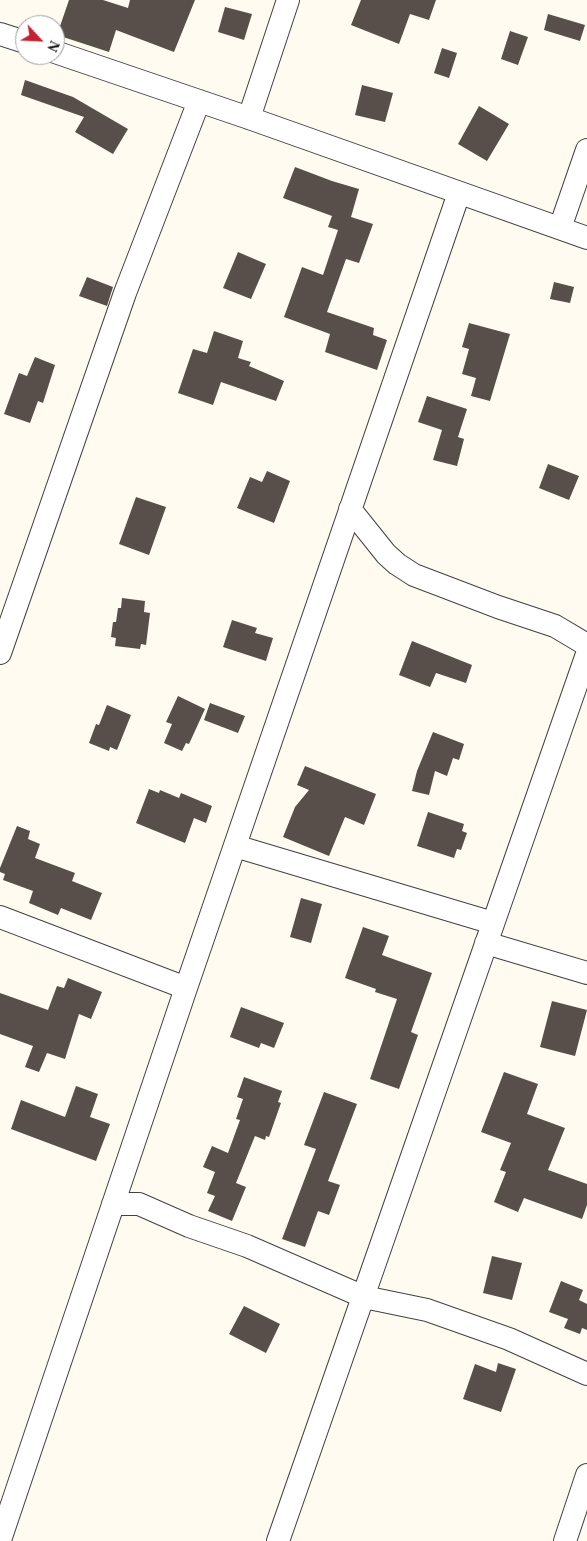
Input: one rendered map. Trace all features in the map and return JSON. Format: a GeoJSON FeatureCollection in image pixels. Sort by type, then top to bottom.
{"type":"FeatureCollection","features":[{"type":"Feature","properties":{"kind":"street"},"geometry":{"type":"LineString","coordinates":[[249,118],[288,0]]}},
{"type":"Feature","properties":{"kind":"street"},"geometry":{"type":"LineString","coordinates":[[0,34],[15,39]]}},
{"type":"Feature","properties":{"kind":"street"},"geometry":{"type":"LineString","coordinates":[[65,55],[249,118],[587,238]]}},
{"type":"Feature","properties":{"kind":"street"},"geometry":{"type":"LineString","coordinates":[[0,653],[125,292],[199,101]]}},
{"type":"Feature","properties":{"kind":"street"},"geometry":{"type":"LineString","coordinates":[[560,228],[587,150]]}},
{"type":"Feature","properties":{"kind":"street"},"geometry":{"type":"LineString","coordinates":[[0,1540],[186,988],[459,192]]}},
{"type":"Feature","properties":{"kind":"street"},"geometry":{"type":"LineString","coordinates":[[350,509],[386,554],[414,575],[498,607],[555,626],[587,645]]}},
{"type":"Feature","properties":{"kind":"street"},"geometry":{"type":"LineString","coordinates":[[278,1541],[587,654]]}},
{"type":"Feature","properties":{"kind":"street"},"geometry":{"type":"LineString","coordinates":[[235,846],[489,933],[587,973]]}},
{"type":"Feature","properties":{"kind":"street"},"geometry":{"type":"LineString","coordinates":[[0,917],[186,988]]}},
{"type":"Feature","properties":{"kind":"street"},"geometry":{"type":"LineString","coordinates":[[113,1204],[139,1204],[189,1226],[246,1246],[364,1297],[427,1310],[509,1339],[587,1374]]}},
{"type":"Feature","properties":{"kind":"street"},"geometry":{"type":"LineString","coordinates":[[564,1541],[587,1476]]}},
{"type":"Feature","properties":{"kind":"building"},"geometry":{"type":"Polygon","coordinates":[[[69,0],[103,0],[128,8],[130,0],[195,0],[174,52],[116,30],[109,52],[65,38],[64,15],[69,0]]]}},
{"type":"Feature","properties":{"kind":"building"},"geometry":{"type":"Polygon","coordinates":[[[361,0],[436,0],[429,20],[410,14],[399,44],[351,25],[361,0]]]}},
{"type":"Feature","properties":{"kind":"building"},"geometry":{"type":"Polygon","coordinates":[[[225,7],[252,14],[244,40],[218,32],[225,7]]]}},
{"type":"Feature","properties":{"kind":"building"},"geometry":{"type":"Polygon","coordinates":[[[548,14],[585,25],[580,41],[544,30],[548,14]]]}},
{"type":"Feature","properties":{"kind":"building"},"geometry":{"type":"Polygon","coordinates":[[[510,31],[528,37],[518,65],[501,59],[510,31]]]}},
{"type":"Feature","properties":{"kind":"building"},"geometry":{"type":"Polygon","coordinates":[[[442,48],[457,53],[449,78],[434,73],[442,48]]]}},
{"type":"Feature","properties":{"kind":"building"},"geometry":{"type":"Polygon","coordinates":[[[25,80],[73,97],[128,129],[113,154],[75,132],[84,117],[21,95],[25,80]]]}},
{"type":"Feature","properties":{"kind":"building"},"geometry":{"type":"Polygon","coordinates":[[[362,85],[393,93],[385,122],[355,115],[362,85]]]}},
{"type":"Feature","properties":{"kind":"building"},"geometry":{"type":"Polygon","coordinates":[[[479,106],[509,124],[487,161],[458,144],[479,106]]]}},
{"type":"Feature","properties":{"kind":"building"},"geometry":{"type":"Polygon","coordinates":[[[295,167],[359,189],[351,217],[373,224],[359,263],[346,259],[327,312],[374,328],[373,335],[387,340],[377,370],[325,352],[330,334],[284,317],[302,267],[323,275],[338,230],[328,227],[332,216],[283,198],[295,167]]]}},
{"type":"Feature","properties":{"kind":"building"},"geometry":{"type":"Polygon","coordinates":[[[238,252],[266,264],[251,299],[223,288],[238,252]]]}},
{"type":"Feature","properties":{"kind":"building"},"geometry":{"type":"Polygon","coordinates":[[[87,277],[113,287],[107,306],[79,296],[87,277]]]}},
{"type":"Feature","properties":{"kind":"building"},"geometry":{"type":"Polygon","coordinates":[[[554,282],[574,287],[570,303],[550,299],[554,282]]]}},
{"type":"Feature","properties":{"kind":"building"},"geometry":{"type":"Polygon","coordinates":[[[469,323],[510,334],[490,401],[471,396],[476,378],[462,374],[469,349],[462,347],[469,323]]]}},
{"type":"Feature","properties":{"kind":"building"},"geometry":{"type":"Polygon","coordinates":[[[214,331],[243,341],[238,358],[251,362],[249,366],[284,381],[276,401],[221,382],[213,405],[178,393],[193,349],[207,353],[214,331]]]}},
{"type":"Feature","properties":{"kind":"building"},"geometry":{"type":"Polygon","coordinates":[[[35,357],[55,365],[43,403],[38,401],[30,423],[4,414],[19,373],[27,376],[35,357]]]}},
{"type":"Feature","properties":{"kind":"building"},"geometry":{"type":"Polygon","coordinates":[[[427,396],[467,409],[458,437],[464,439],[457,466],[433,460],[442,430],[418,422],[427,396]]]}},
{"type":"Feature","properties":{"kind":"building"},"geometry":{"type":"Polygon","coordinates":[[[548,464],[579,476],[569,500],[539,488],[548,464]]]}},
{"type":"Feature","properties":{"kind":"building"},"geometry":{"type":"Polygon","coordinates":[[[267,471],[290,481],[274,523],[237,508],[250,477],[262,482],[267,471]]]}},
{"type":"Feature","properties":{"kind":"building"},"geometry":{"type":"Polygon","coordinates":[[[136,497],[166,507],[149,555],[119,544],[136,497]]]}},
{"type":"Feature","properties":{"kind":"building"},"geometry":{"type":"Polygon","coordinates":[[[122,598],[145,601],[144,612],[150,613],[146,645],[141,644],[140,649],[115,646],[116,638],[111,637],[113,622],[116,622],[122,598]]]}},
{"type":"Feature","properties":{"kind":"building"},"geometry":{"type":"Polygon","coordinates":[[[232,620],[257,628],[255,633],[273,638],[266,661],[223,647],[232,620]]]}},
{"type":"Feature","properties":{"kind":"building"},"geometry":{"type":"Polygon","coordinates":[[[412,641],[472,665],[466,683],[436,673],[430,687],[399,675],[412,641]]]}},
{"type":"Feature","properties":{"kind":"building"},"geometry":{"type":"Polygon","coordinates":[[[178,696],[205,709],[189,744],[186,743],[182,751],[164,743],[172,724],[166,722],[178,696]]]}},
{"type":"Feature","properties":{"kind":"building"},"geometry":{"type":"Polygon","coordinates":[[[210,703],[245,716],[238,733],[204,720],[210,703]]]}},
{"type":"Feature","properties":{"kind":"building"},"geometry":{"type":"Polygon","coordinates":[[[107,705],[131,715],[117,750],[110,747],[109,751],[89,743],[96,724],[99,725],[107,705]]]}},
{"type":"Feature","properties":{"kind":"building"},"geometry":{"type":"Polygon","coordinates":[[[433,732],[464,744],[459,760],[453,758],[447,776],[435,771],[429,795],[412,791],[417,771],[433,732]]]}},
{"type":"Feature","properties":{"kind":"building"},"geometry":{"type":"Polygon","coordinates":[[[305,766],[376,794],[364,825],[345,817],[329,856],[283,837],[295,807],[309,790],[297,785],[305,766]]]}},
{"type":"Feature","properties":{"kind":"building"},"geometry":{"type":"Polygon","coordinates":[[[149,789],[159,793],[160,790],[179,798],[181,793],[212,806],[206,823],[194,818],[185,843],[136,823],[149,789]]]}},
{"type":"Feature","properties":{"kind":"building"},"geometry":{"type":"Polygon","coordinates":[[[428,812],[464,824],[462,831],[467,833],[461,850],[457,849],[454,858],[417,846],[428,812]]]}},
{"type":"Feature","properties":{"kind":"building"},"geometry":{"type":"Polygon","coordinates":[[[17,826],[30,831],[28,839],[40,844],[35,858],[75,873],[72,881],[102,893],[91,920],[61,908],[58,915],[29,903],[33,891],[3,880],[5,874],[0,872],[0,868],[17,826]]]}},
{"type":"Feature","properties":{"kind":"building"},"geometry":{"type":"Polygon","coordinates":[[[301,898],[322,904],[311,943],[290,937],[301,898]]]}},
{"type":"Feature","properties":{"kind":"building"},"geometry":{"type":"Polygon","coordinates":[[[363,927],[389,936],[382,955],[432,973],[411,1032],[418,1035],[399,1089],[370,1079],[397,999],[375,992],[376,989],[345,978],[363,927]]]}},
{"type":"Feature","properties":{"kind":"building"},"geometry":{"type":"Polygon","coordinates":[[[68,978],[102,992],[91,1019],[79,1014],[65,1059],[47,1053],[39,1072],[25,1067],[33,1046],[0,1034],[0,993],[48,1010],[57,986],[64,988],[68,978]]]}},
{"type":"Feature","properties":{"kind":"building"},"geometry":{"type":"Polygon","coordinates":[[[552,1001],[587,1010],[575,1056],[540,1047],[552,1001]]]}},
{"type":"Feature","properties":{"kind":"building"},"geometry":{"type":"Polygon","coordinates":[[[241,1007],[284,1023],[274,1048],[261,1043],[259,1048],[230,1037],[241,1007]]]}},
{"type":"Feature","properties":{"kind":"building"},"geometry":{"type":"Polygon","coordinates":[[[504,1072],[538,1084],[527,1114],[565,1128],[548,1170],[587,1184],[587,1205],[582,1219],[524,1198],[518,1212],[494,1202],[506,1172],[500,1170],[511,1143],[481,1132],[504,1072]]]}},
{"type":"Feature","properties":{"kind":"building"},"geometry":{"type":"Polygon","coordinates":[[[244,1077],[282,1091],[278,1102],[281,1103],[269,1137],[266,1136],[265,1140],[255,1136],[236,1183],[246,1187],[232,1221],[208,1211],[215,1196],[207,1193],[215,1172],[203,1167],[212,1146],[228,1153],[240,1120],[236,1119],[243,1099],[237,1097],[244,1077]]]}},
{"type":"Feature","properties":{"kind":"building"},"geometry":{"type":"Polygon","coordinates":[[[76,1086],[98,1094],[90,1117],[110,1124],[96,1161],[11,1129],[21,1100],[65,1117],[76,1086]]]}},
{"type":"Feature","properties":{"kind":"building"},"geometry":{"type":"Polygon","coordinates":[[[324,1092],[357,1104],[328,1181],[340,1185],[329,1215],[318,1211],[305,1247],[282,1239],[316,1149],[304,1145],[324,1092]]]}},
{"type":"Feature","properties":{"kind":"building"},"geometry":{"type":"Polygon","coordinates":[[[492,1256],[522,1263],[512,1300],[483,1293],[492,1256]]]}},
{"type":"Feature","properties":{"kind":"building"},"geometry":{"type":"Polygon","coordinates":[[[561,1281],[583,1290],[579,1300],[587,1304],[587,1330],[582,1328],[580,1334],[564,1328],[568,1319],[549,1312],[561,1281]]]}},
{"type":"Feature","properties":{"kind":"building"},"geometry":{"type":"Polygon","coordinates":[[[244,1306],[280,1324],[266,1353],[229,1334],[244,1306]]]}},
{"type":"Feature","properties":{"kind":"building"},"geometry":{"type":"Polygon","coordinates":[[[498,1363],[516,1369],[501,1412],[463,1399],[475,1364],[496,1372],[498,1363]]]}}]}
